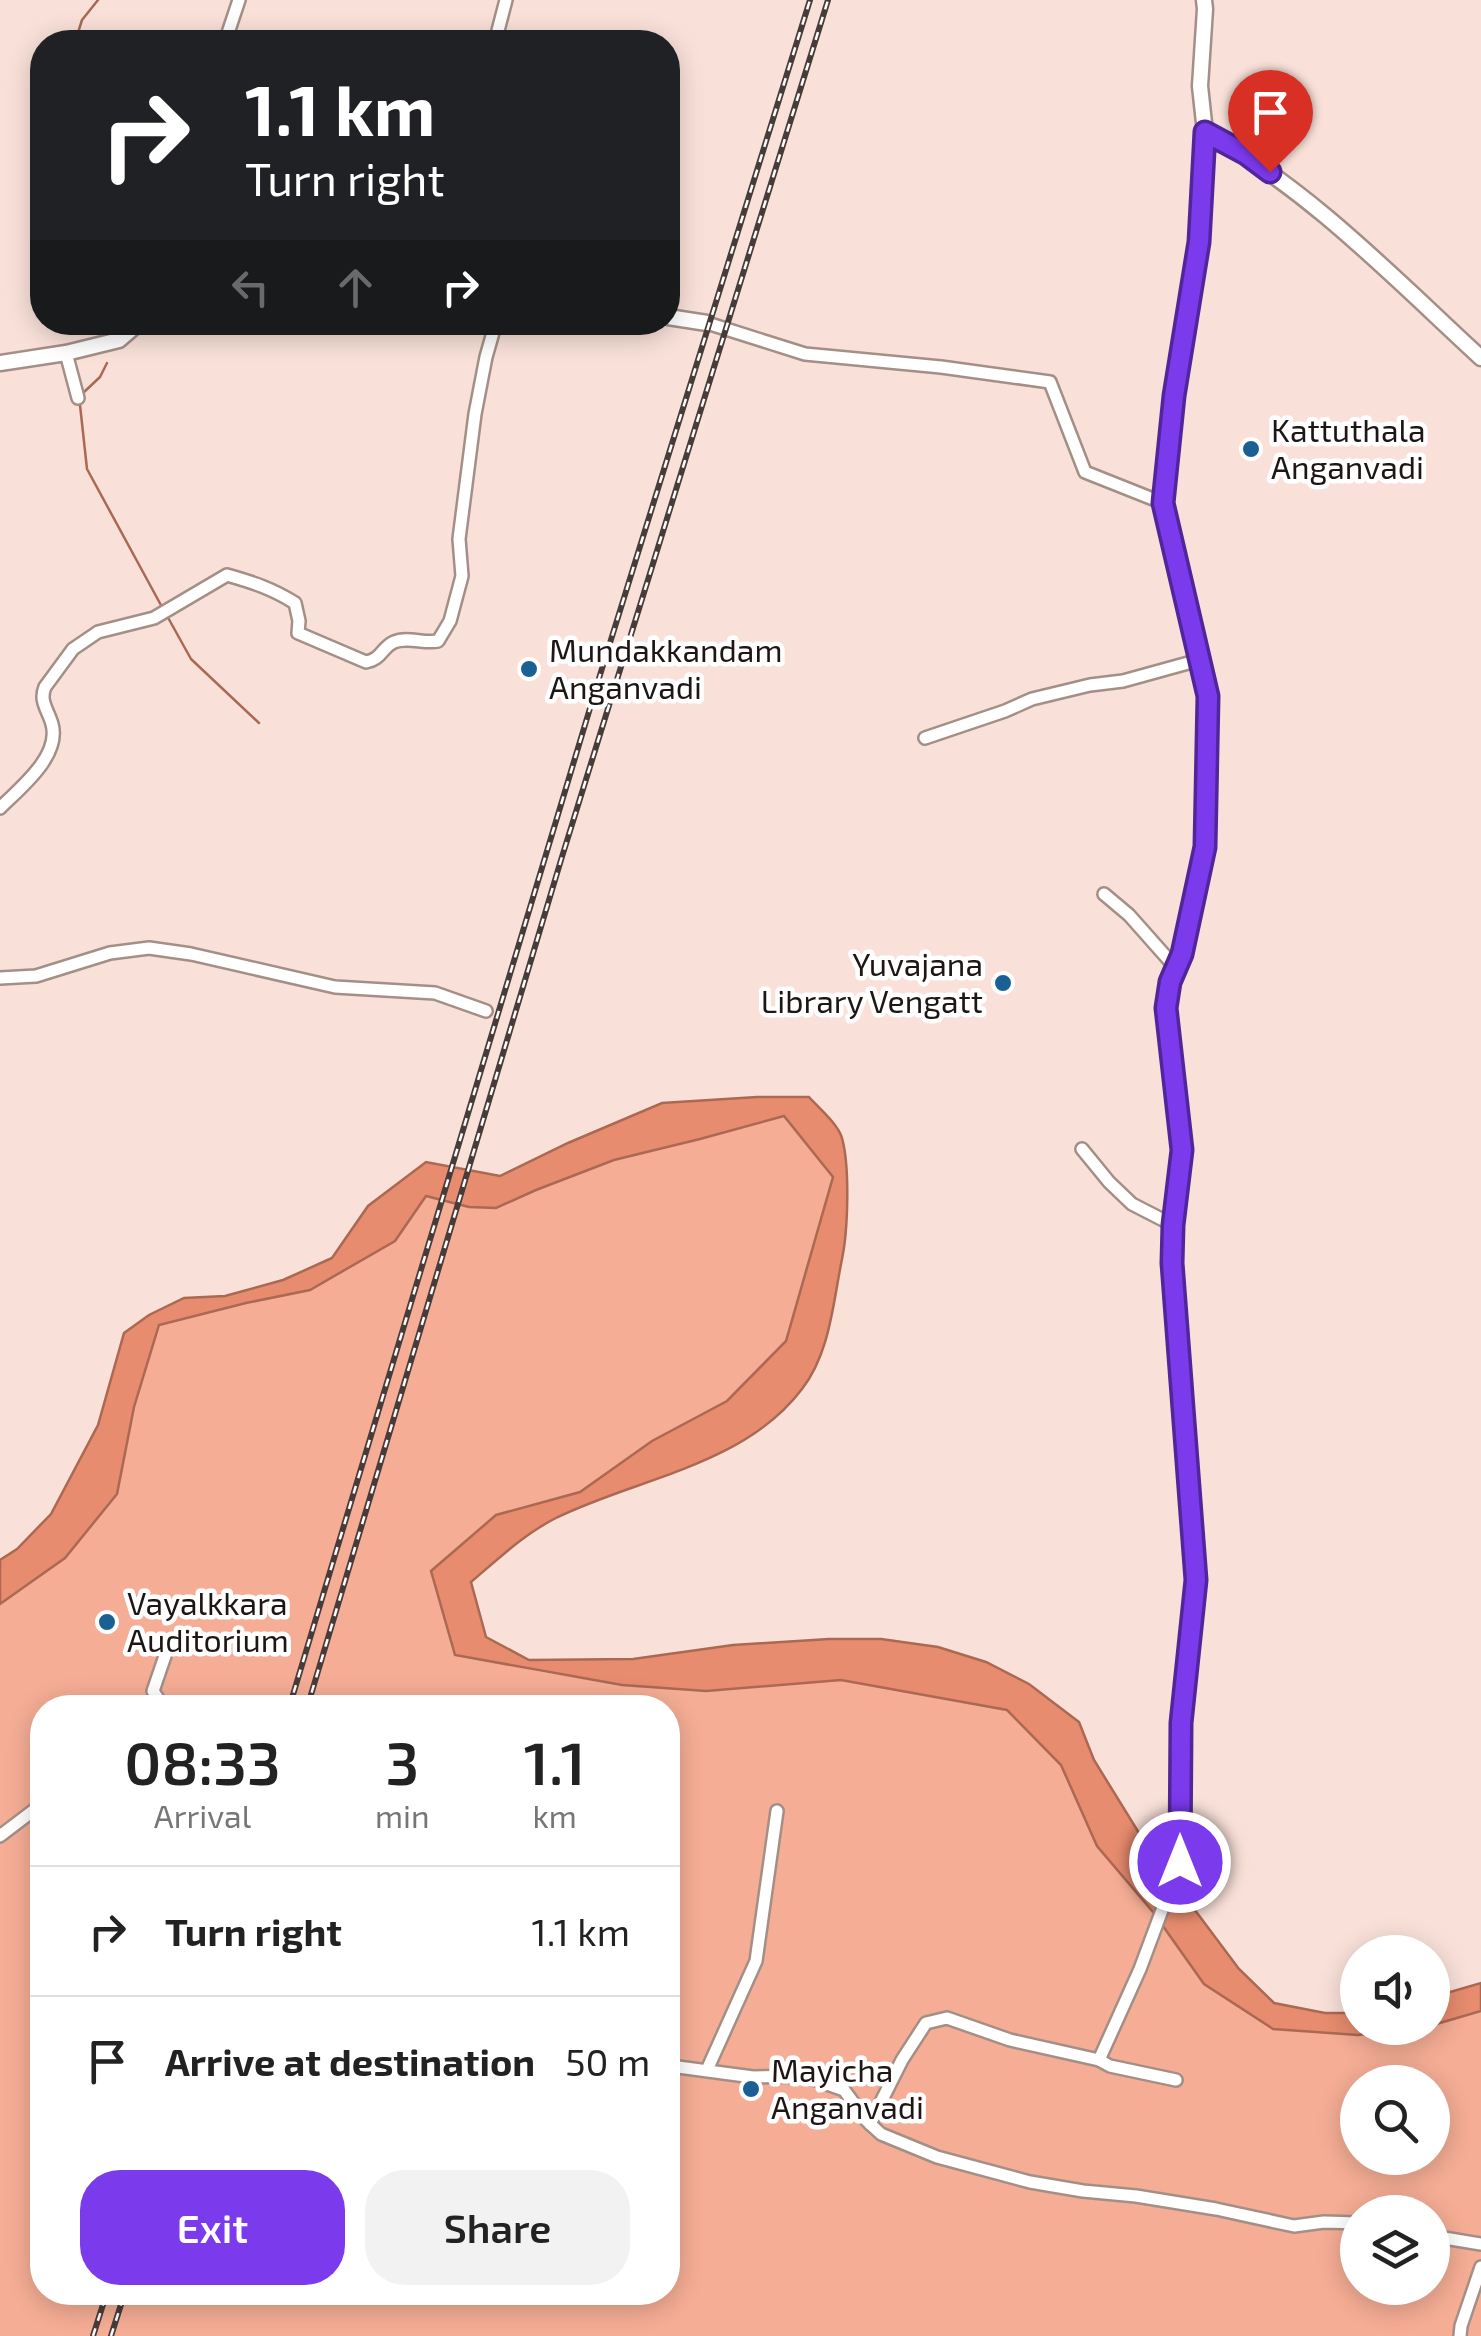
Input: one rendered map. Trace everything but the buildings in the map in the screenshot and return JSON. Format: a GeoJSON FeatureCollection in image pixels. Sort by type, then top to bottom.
{"type":"FeatureCollection","features":[{"type":"Feature","properties":{"kind":"street"},"geometry":{"type":"LineString","coordinates":[[229,30],[239,0]]}},
{"type":"Feature","properties":{"kind":"street"},"geometry":{"type":"LineString","coordinates":[[498,30],[506,0]]}},
{"type":"Feature","properties":{"kind":"street"},"geometry":{"type":"LineString","coordinates":[[1099,2060],[1140,1969],[1180,1862],[1181,1723],[1196,1580],[1172,1263],[1182,1150],[1166,1008],[1205,847],[1208,696],[1163,503],[1174,396],[1199,242],[1205,132],[1200,86],[1204,0]]}},
{"type":"Feature","properties":{"kind":"street"},"geometry":{"type":"LineString","coordinates":[[1205,132],[1246,154],[1318,207],[1481,358]]}},
{"type":"Feature","properties":{"kind":"street"},"geometry":{"type":"LineString","coordinates":[[680,319],[707,322],[805,354],[941,366],[1050,382],[1085,472],[1163,503]]}},
{"type":"Feature","properties":{"kind":"street"},"geometry":{"type":"LineString","coordinates":[[0,362],[66,353],[119,340],[125,335]]}},
{"type":"Feature","properties":{"kind":"street"},"geometry":{"type":"LineString","coordinates":[[0,808],[46,758],[54,734],[42,694],[73,649],[98,632],[160,615],[227,575],[280,593],[295,603],[298,633],[366,662],[374,661],[391,643],[401,640],[438,641],[450,621],[462,576],[459,539],[476,414],[492,335]]}},
{"type":"Feature","properties":{"kind":"street"},"geometry":{"type":"LineString","coordinates":[[66,353],[78,398]]}},
{"type":"Feature","properties":{"kind":"street"},"geometry":{"type":"LineString","coordinates":[[925,738],[1032,699],[1123,681],[1199,660]]}},
{"type":"Feature","properties":{"kind":"street"},"geometry":{"type":"LineString","coordinates":[[1104,894],[1129,915],[1176,968]]}},
{"type":"Feature","properties":{"kind":"street"},"geometry":{"type":"LineString","coordinates":[[0,978],[36,976],[110,952],[150,948],[335,987],[434,993],[486,1010]]}},
{"type":"Feature","properties":{"kind":"street"},"geometry":{"type":"LineString","coordinates":[[1082,1149],[1132,1204],[1173,1225]]}},
{"type":"Feature","properties":{"kind":"street"},"geometry":{"type":"LineString","coordinates":[[156,1695],[153,1691],[165,1656]]}},
{"type":"Feature","properties":{"kind":"street"},"geometry":{"type":"LineString","coordinates":[[707,2070],[756,1961],[777,1811]]}},
{"type":"Feature","properties":{"kind":"street"},"geometry":{"type":"LineString","coordinates":[[0,1836],[30,1813]]}},
{"type":"Feature","properties":{"kind":"street"},"geometry":{"type":"LineString","coordinates":[[870,2124],[902,2060],[926,2023],[939,2019],[1176,2080]]}},
{"type":"Feature","properties":{"kind":"street"},"geometry":{"type":"LineString","coordinates":[[680,2068],[753,2077],[805,2076],[838,2087],[851,2097],[880,2134],[937,2157],[1030,2182],[1216,2209],[1294,2226],[1340,2223]]}},
{"type":"Feature","properties":{"kind":"street"},"geometry":{"type":"LineString","coordinates":[[1450,2239],[1481,2244]]}},
{"type":"Feature","properties":{"kind":"street"},"geometry":{"type":"LineString","coordinates":[[1460,2336],[1481,2267]]}},
{"type":"Feature","properties":{"kind":"shaded area"},"geometry":{"type":"Polygon","coordinates":[[[809,1097],[837,1127],[846,1165],[844,1247],[819,1360],[802,1389],[778,1415],[750,1436],[688,1467],[556,1518],[511,1548],[471,1582],[486,1637],[529,1660],[633,1659],[733,1645],[881,1639],[938,1647],[986,1662],[1029,1684],[1079,1722],[1094,1760],[1147,1846],[1239,1969],[1274,2003],[1340,2013],[1340,2034],[1273,2029],[1204,1984],[1153,1912],[1097,1846],[1061,1765],[1007,1710],[841,1680],[706,1691],[622,1685],[455,1655],[431,1571],[496,1515],[580,1492],[652,1441],[727,1401],[786,1341],[833,1177],[784,1116],[614,1160],[496,1208],[469,1207],[426,1196],[395,1241],[310,1290],[159,1325],[134,1407],[117,1494],[65,1558],[0,1604],[0,1560],[17,1549],[51,1514],[98,1425],[124,1333],[184,1298],[225,1296],[283,1280],[332,1258],[368,1206],[426,1162],[500,1176],[662,1103],[809,1097]]]}},
{"type":"Feature","properties":{"kind":"shaded area"},"geometry":{"type":"Polygon","coordinates":[[[785,1116],[833,1177],[786,1341],[727,1401],[652,1441],[580,1492],[496,1515],[431,1570],[455,1654],[622,1685],[706,1691],[841,1680],[1007,1710],[1061,1765],[1097,1846],[1153,1912],[1204,1984],[1340,2029],[1340,2045],[1450,2045],[1450,2020],[1481,2011],[1481,2336],[0,2336],[0,1604],[65,1558],[134,1407],[159,1325],[310,1290],[395,1241],[426,1196],[469,1207],[496,1208],[614,1160],[785,1116]]]}},
{"type":"Feature","properties":{"kind":"shaded area"},"geometry":{"type":"Polygon","coordinates":[[[1481,1983],[1481,2011],[1450,2020],[1450,1992],[1481,1983]]]}},
{"type":"Feature","properties":{"kind":"waterway"},"geometry":{"type":"LineString","coordinates":[[79,30],[98,0]]}},
{"type":"Feature","properties":{"kind":"waterway"},"geometry":{"type":"LineString","coordinates":[[83,393],[100,377],[107,363]]}},
{"type":"Feature","properties":{"kind":"waterway"},"geometry":{"type":"LineString","coordinates":[[80,405],[87,469],[162,607]]}},
{"type":"Feature","properties":{"kind":"waterway"},"geometry":{"type":"LineString","coordinates":[[166,614],[191,659],[259,723]]}},
{"type":"Feature","properties":{"kind":"railway"},"geometry":{"type":"LineString","coordinates":[[293,1695],[600,675],[810,0]]}},
{"type":"Feature","properties":{"kind":"railway"},"geometry":{"type":"LineString","coordinates":[[311,1695],[561,860],[828,0]]}},
{"type":"Feature","properties":{"kind":"railway"},"geometry":{"type":"LineString","coordinates":[[93,2336],[103,2305]]}},
{"type":"Feature","properties":{"kind":"railway"},"geometry":{"type":"LineString","coordinates":[[111,2336],[121,2305]]}},
{"type":"Feature","properties":{"kind":"place","name":"Kattuthala Anganvadi"},"geometry":{"type":"Point","coordinates":[1251,449]}},
{"type":"Feature","properties":{"kind":"place","name":"Mundakkandam Anganvadi"},"geometry":{"type":"Point","coordinates":[529,669]}},
{"type":"Feature","properties":{"kind":"place","name":"Yuvajana Library Vengatt"},"geometry":{"type":"Point","coordinates":[1003,983]}},
{"type":"Feature","properties":{"kind":"place","name":"Vayalkkara Auditorium"},"geometry":{"type":"Point","coordinates":[107,1622]}},
{"type":"Feature","properties":{"kind":"place","name":"Mayicha Anganvadi"},"geometry":{"type":"Point","coordinates":[751,2089]}},
{"type":"Feature","properties":{"kind":"route"},"geometry":{"type":"LineString","coordinates":[[1180,1862],[1181,1723],[1196,1580],[1172,1263],[1182,1150],[1166,1008],[1205,847],[1208,696],[1163,503],[1174,396],[1199,242],[1205,132],[1270,172]]}}]}
